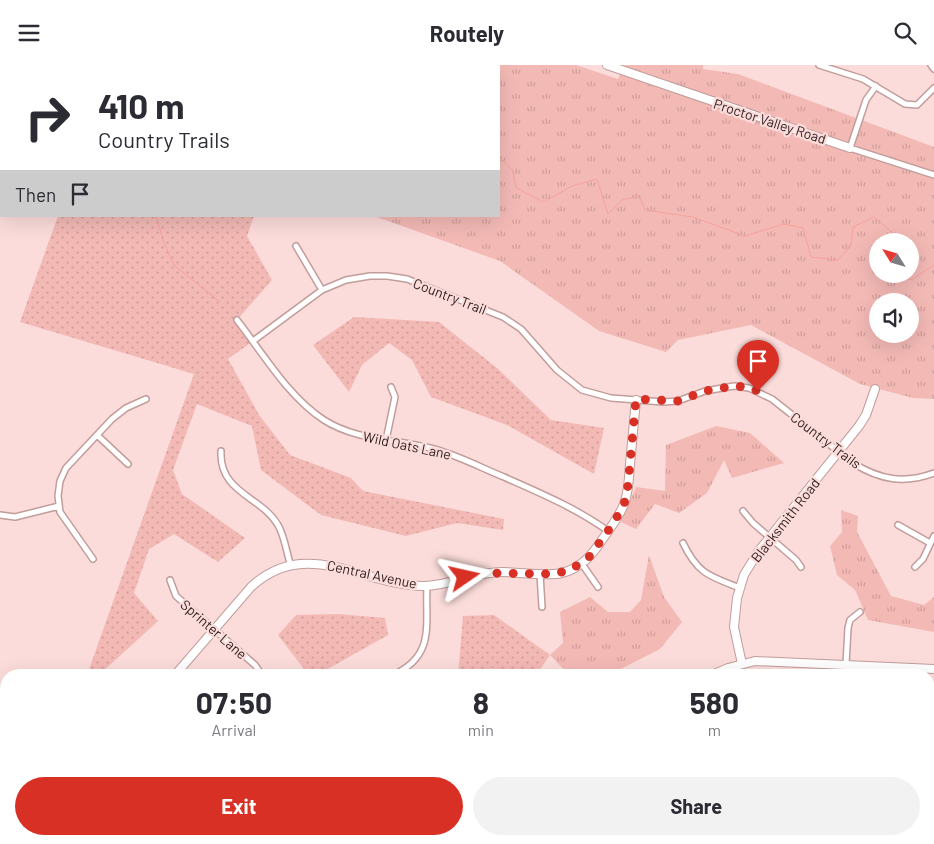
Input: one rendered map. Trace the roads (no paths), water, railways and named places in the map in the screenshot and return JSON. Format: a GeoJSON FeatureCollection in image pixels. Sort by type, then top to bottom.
{"type":"FeatureCollection","features":[{"type":"Feature","properties":{"kind":"street","name":"Proctor Valley Road"},"geometry":{"type":"LineString","coordinates":[[609,65],[934,175]]}},
{"type":"Feature","properties":{"kind":"street"},"geometry":{"type":"LineString","coordinates":[[820,65],[863,79],[905,104],[917,105],[934,88]]}},
{"type":"Feature","properties":{"kind":"street"},"geometry":{"type":"LineString","coordinates":[[931,65],[934,69]]}},
{"type":"Feature","properties":{"kind":"street"},"geometry":{"type":"LineString","coordinates":[[850,148],[866,100],[876,86]]}},
{"type":"Feature","properties":{"kind":"street"},"geometry":{"type":"LineString","coordinates":[[296,246],[322,290]]}},
{"type":"Feature","properties":{"kind":"street","name":"Country Trail"},"geometry":{"type":"LineString","coordinates":[[253,341],[322,290],[346,280],[387,276],[408,279],[483,308],[516,325],[557,370],[582,390],[610,397],[636,399]]}},
{"type":"Feature","properties":{"kind":"street","name":"Wild Oats Lane"},"geometry":{"type":"LineString","coordinates":[[237,320],[298,399],[318,417],[348,432],[429,448],[453,455],[585,514],[608,531]]}},
{"type":"Feature","properties":{"kind":"street","name":"Country Trails"},"geometry":{"type":"LineString","coordinates":[[636,399],[678,401],[705,391],[734,386],[749,388],[772,399],[853,463],[866,471],[888,478],[911,480],[934,474]]}},
{"type":"Feature","properties":{"kind":"street"},"geometry":{"type":"LineString","coordinates":[[386,440],[395,397],[391,387]]}},
{"type":"Feature","properties":{"kind":"street","name":"Blacksmith Road"},"geometry":{"type":"LineString","coordinates":[[742,663],[734,627],[734,612],[740,589],[750,564],[840,451],[866,415],[875,389]]}},
{"type":"Feature","properties":{"kind":"street"},"geometry":{"type":"LineString","coordinates":[[93,559],[60,512],[58,491],[64,472],[112,419],[126,408],[146,399]]}},
{"type":"Feature","properties":{"kind":"street","name":"Central Avenue"},"geometry":{"type":"LineString","coordinates":[[180,669],[256,583],[274,572],[291,565],[320,563],[405,584],[427,586],[484,573],[540,575],[561,573],[582,563],[593,553],[608,531],[622,509],[627,496],[636,399]]}},
{"type":"Feature","properties":{"kind":"street"},"geometry":{"type":"LineString","coordinates":[[97,435],[128,464]]}},
{"type":"Feature","properties":{"kind":"street"},"geometry":{"type":"LineString","coordinates":[[221,451],[221,462],[232,484],[270,513],[278,525],[291,565]]}},
{"type":"Feature","properties":{"kind":"street"},"geometry":{"type":"LineString","coordinates":[[0,515],[15,517],[59,506]]}},
{"type":"Feature","properties":{"kind":"street"},"geometry":{"type":"LineString","coordinates":[[743,511],[752,523],[796,560],[801,567]]}},
{"type":"Feature","properties":{"kind":"street"},"geometry":{"type":"LineString","coordinates":[[898,525],[930,543]]}},
{"type":"Feature","properties":{"kind":"street"},"geometry":{"type":"LineString","coordinates":[[915,567],[923,559],[934,536]]}},
{"type":"Feature","properties":{"kind":"street"},"geometry":{"type":"LineString","coordinates":[[683,543],[691,560],[703,571],[716,580],[740,589]]}},
{"type":"Feature","properties":{"kind":"street"},"geometry":{"type":"LineString","coordinates":[[582,563],[598,587]]}},
{"type":"Feature","properties":{"kind":"street"},"geometry":{"type":"LineString","coordinates":[[540,575],[542,607]]}},
{"type":"Feature","properties":{"kind":"street","name":"Sprinter Lane"},"geometry":{"type":"LineString","coordinates":[[170,580],[176,596],[258,669]]}},
{"type":"Feature","properties":{"kind":"street"},"geometry":{"type":"LineString","coordinates":[[402,669],[410,664],[424,645],[427,633],[427,586]]}},
{"type":"Feature","properties":{"kind":"street"},"geometry":{"type":"LineString","coordinates":[[846,664],[850,620],[860,612]]}},
{"type":"Feature","properties":{"kind":"street"},"geometry":{"type":"LineString","coordinates":[[727,669],[742,663],[773,661],[934,669]]}},
{"type":"Feature","properties":{"kind":"waterway"},"geometry":{"type":"LineString","coordinates":[[500,158],[513,171],[516,188],[544,202],[572,186],[597,179],[608,214],[622,200],[639,196],[645,210],[693,217],[745,236],[784,224],[803,228],[811,257],[838,260],[851,245],[853,227],[874,217],[893,233]]}},
{"type":"Feature","properties":{"kind":"waterway"},"geometry":{"type":"LineString","coordinates":[[156,217],[164,243],[174,265],[219,301]]}},
{"type":"Feature","properties":{"kind":"waterway"},"geometry":{"type":"LineString","coordinates":[[919,275],[934,265]]}}]}
